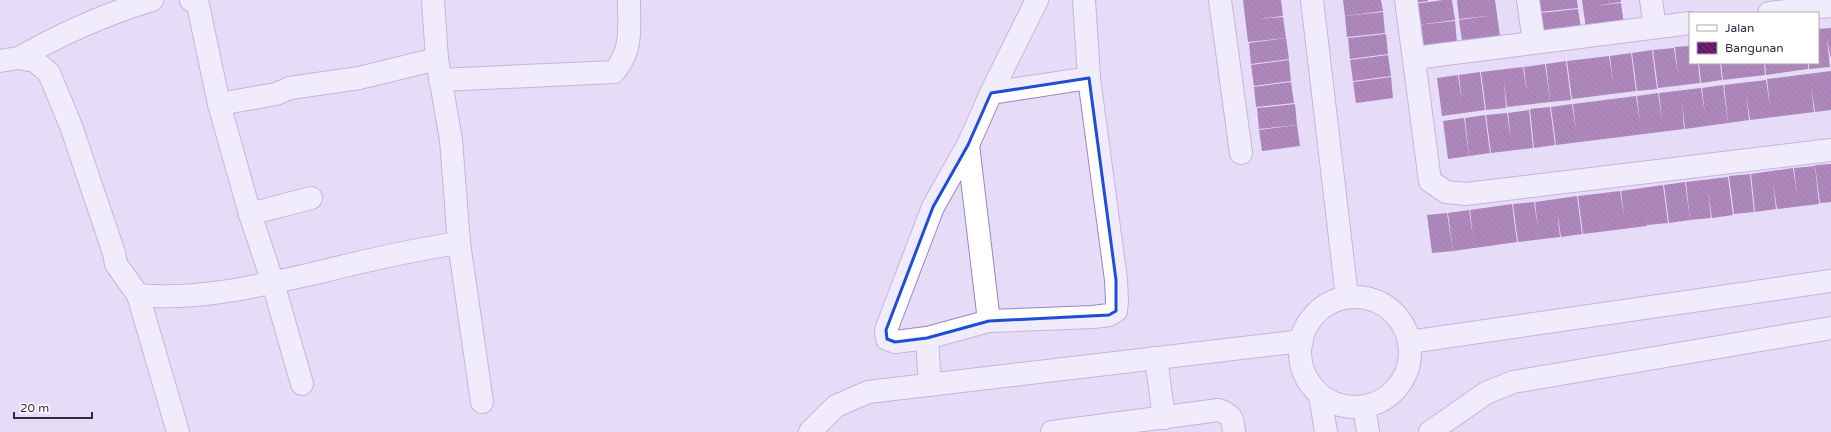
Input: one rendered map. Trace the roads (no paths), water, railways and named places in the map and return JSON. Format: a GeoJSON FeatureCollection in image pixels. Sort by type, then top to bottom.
{"type":"FeatureCollection","features":[{"type":"Feature","properties":{"kind":"street"},"geometry":{"type":"LineString","coordinates":[[10,60],[52,39],[130,6],[152,0]]}},
{"type":"Feature","properties":{"kind":"street"},"geometry":{"type":"LineString","coordinates":[[191,0],[198,5],[219,104],[250,214],[273,283],[302,384]]}},
{"type":"Feature","properties":{"kind":"street"},"geometry":{"type":"LineString","coordinates":[[433,0],[437,59],[451,140],[459,243],[482,402]]}},
{"type":"Feature","properties":{"kind":"street"},"geometry":{"type":"LineString","coordinates":[[440,80],[614,72],[623,62],[629,43],[629,0]]}},
{"type":"Feature","properties":{"kind":"street"},"geometry":{"type":"LineString","coordinates":[[1037,0],[991,93],[968,145],[933,206],[886,330],[887,339],[895,342],[927,338],[990,322],[1093,317],[1109,315],[1116,311],[1116,280],[1090,78],[1084,0]]}},
{"type":"Feature","properties":{"kind":"street"},"geometry":{"type":"LineString","coordinates":[[1220,0],[1241,153]]}},
{"type":"Feature","properties":{"kind":"street"},"geometry":{"type":"LineString","coordinates":[[1312,0],[1347,297]]}},
{"type":"Feature","properties":{"kind":"street"},"geometry":{"type":"LineString","coordinates":[[1406,0],[1415,58],[1430,181],[1446,192],[1466,194],[1831,150]]}},
{"type":"Feature","properties":{"kind":"street"},"geometry":{"type":"LineString","coordinates":[[1528,0],[1534,42]]}},
{"type":"Feature","properties":{"kind":"street"},"geometry":{"type":"LineString","coordinates":[[1651,0],[1655,27]]}},
{"type":"Feature","properties":{"kind":"street"},"geometry":{"type":"LineString","coordinates":[[1760,0],[1762,12]]}},
{"type":"Feature","properties":{"kind":"street"},"geometry":{"type":"LineString","coordinates":[[1777,12],[1831,6]]}},
{"type":"Feature","properties":{"kind":"street"},"geometry":{"type":"LineString","coordinates":[[1415,58],[1689,23]]}},
{"type":"Feature","properties":{"kind":"street"},"geometry":{"type":"LineString","coordinates":[[219,104],[276,94],[290,88],[359,78],[437,59]]}},
{"type":"Feature","properties":{"kind":"street"},"geometry":{"type":"LineString","coordinates":[[10,60],[35,61],[49,73],[71,126],[114,252],[116,264],[138,295],[178,432]]}},
{"type":"Feature","properties":{"kind":"street"},"geometry":{"type":"LineString","coordinates":[[991,93],[1090,78]]}},
{"type":"Feature","properties":{"kind":"street"},"geometry":{"type":"LineString","coordinates":[[968,145],[990,322]]}},
{"type":"Feature","properties":{"kind":"street"},"geometry":{"type":"LineString","coordinates":[[250,214],[311,198]]}},
{"type":"Feature","properties":{"kind":"street"},"geometry":{"type":"LineString","coordinates":[[138,295],[163,298],[206,294],[273,283],[411,250],[459,243]]}},
{"type":"Feature","properties":{"kind":"street"},"geometry":{"type":"LineString","coordinates":[[1409,342],[1831,281]]}},
{"type":"Feature","properties":{"kind":"street"},"geometry":{"type":"LineString","coordinates":[[1347,297],[1360,297],[1377,302],[1392,311],[1403,325],[1409,342],[1410,360],[1402,381],[1395,391],[1380,402],[1364,407],[1348,407],[1334,404],[1320,395],[1308,382],[1302,366],[1300,349],[1302,341],[1304,332],[1313,317],[1326,305],[1347,297]]}},
{"type":"Feature","properties":{"kind":"street"},"geometry":{"type":"LineString","coordinates":[[1430,432],[1486,393],[1498,386],[1513,382],[1831,328]]}},
{"type":"Feature","properties":{"kind":"street"},"geometry":{"type":"LineString","coordinates":[[927,338],[930,385]]}},
{"type":"Feature","properties":{"kind":"street"},"geometry":{"type":"LineString","coordinates":[[810,432],[836,406],[868,392],[1302,341]]}},
{"type":"Feature","properties":{"kind":"street"},"geometry":{"type":"LineString","coordinates":[[1156,358],[1164,418]]}},
{"type":"Feature","properties":{"kind":"street"},"geometry":{"type":"LineString","coordinates":[[1320,395],[1326,432]]}},
{"type":"Feature","properties":{"kind":"street"},"geometry":{"type":"LineString","coordinates":[[1364,407],[1368,432]]}},
{"type":"Feature","properties":{"kind":"street"},"geometry":{"type":"LineString","coordinates":[[1052,432],[1219,410],[1229,414],[1233,422],[1234,432]]}}]}
